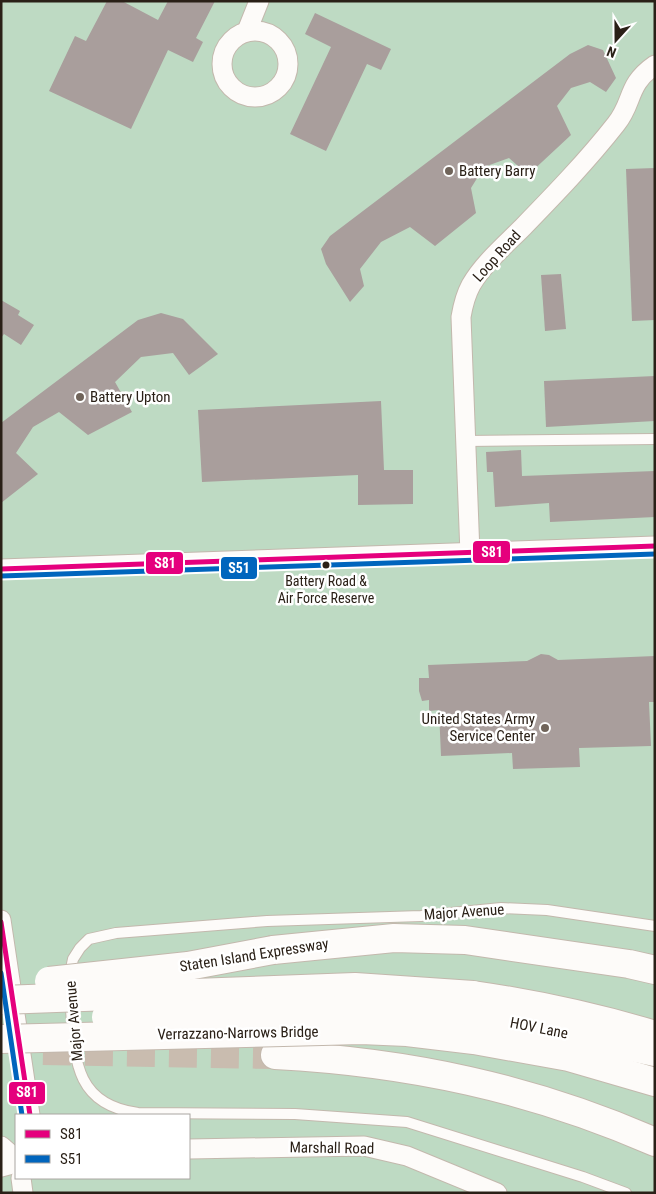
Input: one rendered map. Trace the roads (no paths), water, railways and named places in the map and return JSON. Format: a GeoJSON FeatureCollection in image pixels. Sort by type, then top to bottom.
{"type":"FeatureCollection","features":[{"type":"Feature","properties":{"kind":"highway","name":"Staten Island Expressway"},"geometry":{"type":"LineString","coordinates":[[1,985],[188,966],[273,950],[394,938],[465,940],[629,964],[655,970]]}},
{"type":"Feature","properties":{"kind":"highway","name":"Staten Island Expressway"},"geometry":{"type":"LineString","coordinates":[[1,1000],[355,987],[474,1017],[569,1057],[655,1082]]}},
{"type":"Feature","properties":{"kind":"highway","name":"Staten Island Expressway"},"geometry":{"type":"LineString","coordinates":[[474,1017],[541,1005],[616,1023],[655,1035]]}},
{"type":"Feature","properties":{"kind":"highway","name":"Verrazzano-Narrows Bridge"},"geometry":{"type":"LineString","coordinates":[[1,1021],[346,1010],[474,1017]]}},
{"type":"Feature","properties":{"kind":"highway","name":"Verrazzano-Narrows Bridge"},"geometry":{"type":"LineString","coordinates":[[1,1038],[361,1030],[407,1032],[474,1017]]}},
{"type":"Feature","properties":{"kind":"highway","name":"HOV Lane"},"geometry":{"type":"LineString","coordinates":[[474,1017],[556,1031],[603,1042]]}},
{"type":"Feature","properties":{"kind":"highway"},"geometry":{"type":"LineString","coordinates":[[603,1042],[655,1052]]}},
{"type":"Feature","properties":{"kind":"highway"},"geometry":{"type":"LineString","coordinates":[[603,1042],[655,1069]]}},
{"type":"Feature","properties":{"kind":"highway"},"geometry":{"type":"LineString","coordinates":[[275,1055],[363,1062],[471,1080],[564,1106],[655,1142]]}},
{"type":"Feature","properties":{"kind":"street"},"geometry":{"type":"LineString","coordinates":[[247,32],[259,1]]}},
{"type":"Feature","properties":{"kind":"street","name":"Loop Road"},"geometry":{"type":"LineString","coordinates":[[470,554],[461,318],[464,299],[479,273],[564,184],[618,123],[626,110],[634,86],[644,72],[655,65]]}},
{"type":"Feature","properties":{"kind":"street"},"geometry":{"type":"LineString","coordinates":[[1,569],[655,546]]}},
{"type":"Feature","properties":{"kind":"street"},"geometry":{"type":"LineString","coordinates":[[2,925],[30,1114]]}},
{"type":"Feature","properties":{"kind":"street"},"geometry":{"type":"LineString","coordinates":[[1,1146],[15,1160]]}},
{"type":"Feature","properties":{"kind":"street","name":"Marshall Road"},"geometry":{"type":"LineString","coordinates":[[190,1149],[364,1146],[408,1156],[497,1193]]}},
{"type":"Feature","properties":{"kind":"street"},"geometry":{"type":"LineString","coordinates":[[1,1167],[15,1161]]}},
{"type":"Feature","properties":{"kind":"street"},"geometry":{"type":"LineString","coordinates":[[21,1179],[24,1193]]}},
{"type":"Feature","properties":{"kind":"lane"},"geometry":{"type":"LineString","coordinates":[[466,441],[655,439]]}},
{"type":"Feature","properties":{"kind":"lane","name":"Major Avenue"},"geometry":{"type":"LineString","coordinates":[[626,1193],[582,1177],[407,1122],[295,1114],[122,1111],[94,1097],[78,1072],[69,975],[73,959],[89,939],[116,933],[267,922],[421,916],[501,908],[546,910],[655,926]]}},
{"type":"Feature","properties":{"kind":"tunnel"},"geometry":{"type":"LineString","coordinates":[[43,1051],[275,1055]]}},
{"type":"Feature","properties":{"kind":"place","name":"Battery Barry"},"geometry":{"type":"Point","coordinates":[449,171]}},
{"type":"Feature","properties":{"kind":"place","name":"Battery Upton"},"geometry":{"type":"Point","coordinates":[80,397]}},
{"type":"Feature","properties":{"kind":"place","name":"Battery Road & Air Force Reserve"},"geometry":{"type":"Point","coordinates":[326,565]}},
{"type":"Feature","properties":{"kind":"place","name":"United States Army Service Center"},"geometry":{"type":"Point","coordinates":[545,728]}}]}
